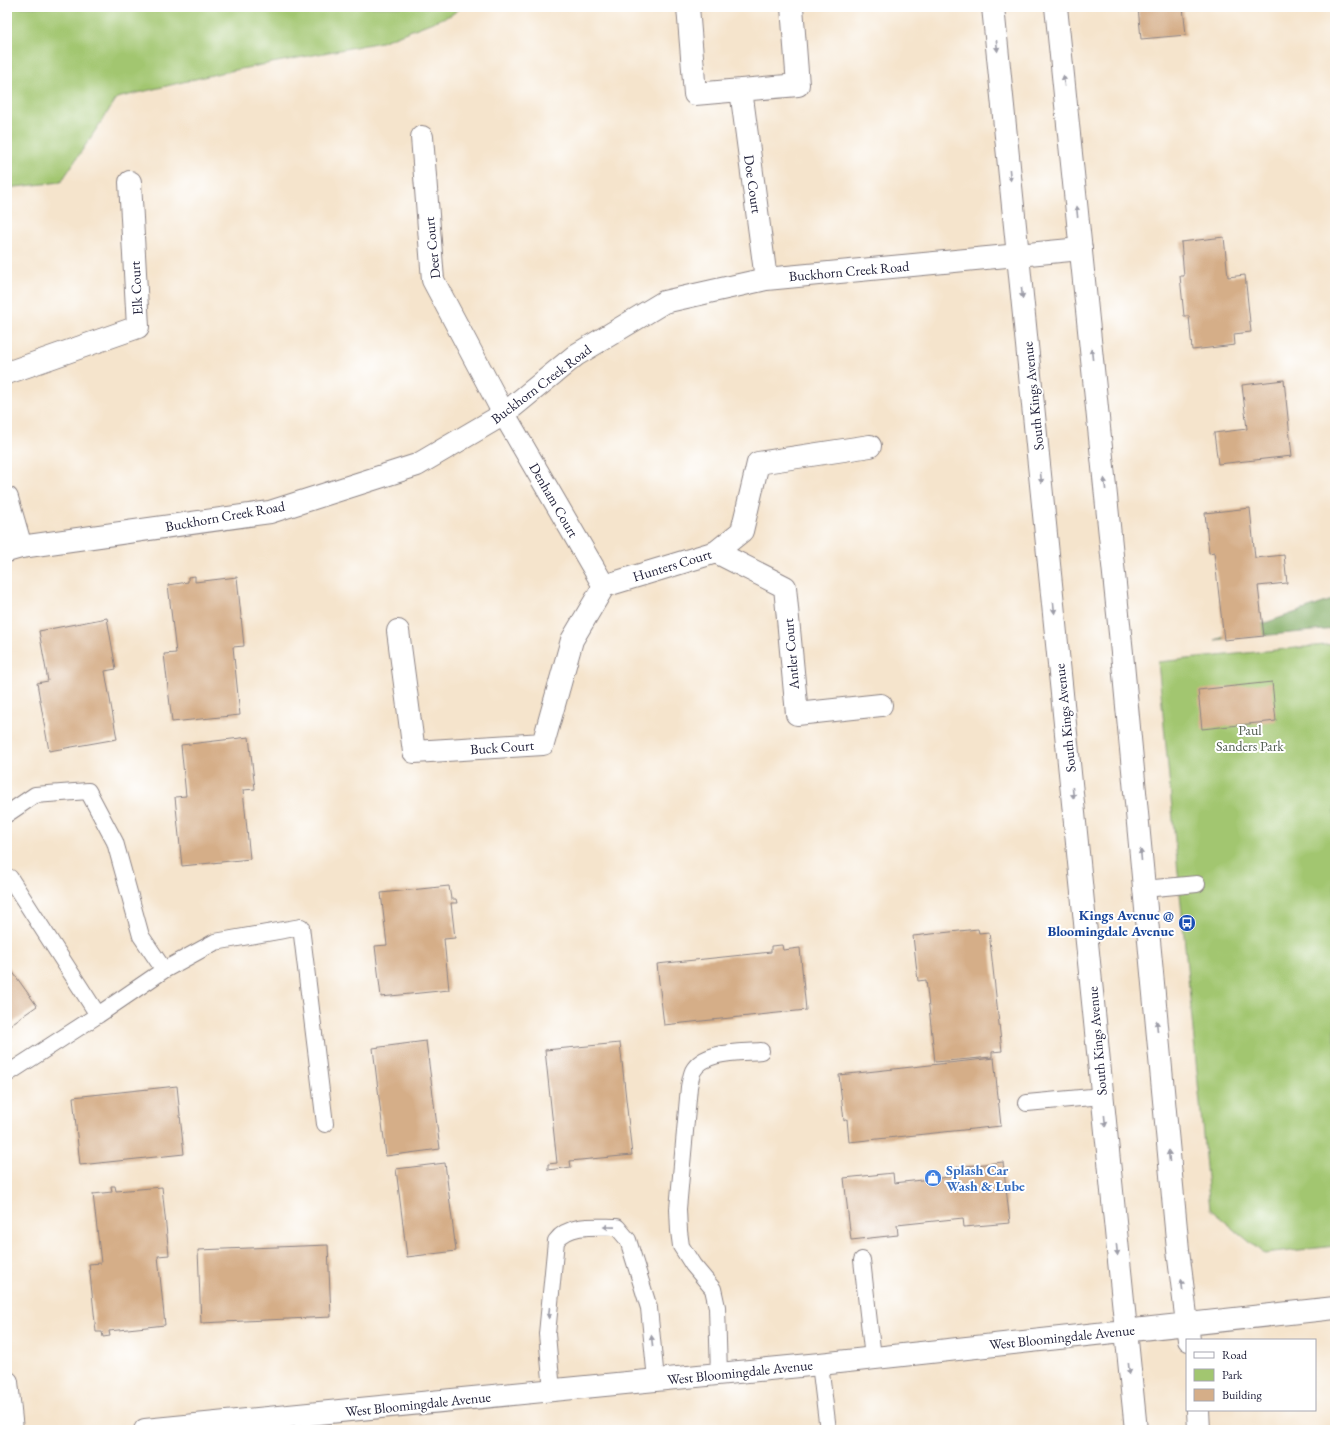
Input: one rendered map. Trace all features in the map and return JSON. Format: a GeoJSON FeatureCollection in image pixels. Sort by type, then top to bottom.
{"type":"FeatureCollection","features":[{"type":"Feature","properties":{"kind":"main road"},"geometry":{"type":"LineString","coordinates":[[688,7],[696,94],[798,85],[792,7]]}},
{"type":"Feature","properties":{"kind":"main road","name":"South Kings Avenue"},"geometry":{"type":"LineString","coordinates":[[993,7],[1136,1430]]}},
{"type":"Feature","properties":{"kind":"main road"},"geometry":{"type":"LineString","coordinates":[[1056,7],[1188,1332]]}},
{"type":"Feature","properties":{"kind":"main road","name":"Doe Court"},"geometry":{"type":"LineString","coordinates":[[741,90],[766,279]]}},
{"type":"Feature","properties":{"kind":"main road","name":"Deer Court"},"geometry":{"type":"LineString","coordinates":[[422,137],[433,280],[504,414]]}},
{"type":"Feature","properties":{"kind":"main road","name":"Elk Court"},"geometry":{"type":"LineString","coordinates":[[7,373],[138,327],[130,182]]}},
{"type":"Feature","properties":{"kind":"main road","name":"Buckhorn Creek Road"},"geometry":{"type":"LineString","coordinates":[[14,549],[270,512],[417,465],[504,414],[576,355],[664,302],[766,279],[1081,249]]}},
{"type":"Feature","properties":{"kind":"main road","name":"Denham Court"},"geometry":{"type":"LineString","coordinates":[[504,414],[604,586]]}},
{"type":"Feature","properties":{"kind":"main road","name":"Hunters Court"},"geometry":{"type":"LineString","coordinates":[[604,586],[716,552],[742,530],[758,463],[870,446]]}},
{"type":"Feature","properties":{"kind":"main road"},"geometry":{"type":"LineString","coordinates":[[7,498],[14,549]]}},
{"type":"Feature","properties":{"kind":"main road","name":"Antler Court"},"geometry":{"type":"LineString","coordinates":[[716,552],[786,587],[796,714],[881,705]]}},
{"type":"Feature","properties":{"kind":"main road","name":"Buck Court"},"geometry":{"type":"LineString","coordinates":[[398,631],[414,752],[543,744],[572,640],[604,586]]}},
{"type":"Feature","properties":{"kind":"main road","name":"West Bloomingdale Avenue"},"geometry":{"type":"LineString","coordinates":[[145,1430],[233,1426],[1125,1330],[1188,1332],[1335,1308]]}},
{"type":"Feature","properties":{"kind":"main road"},"geometry":{"type":"LineString","coordinates":[[7,1382],[12,1430]]}},
{"type":"Feature","properties":{"kind":"main road"},"geometry":{"type":"LineString","coordinates":[[1198,1411],[1199,1430]]}},
{"type":"Feature","properties":{"kind":"lane"},"geometry":{"type":"LineString","coordinates":[[7,814],[35,795],[88,791],[115,842],[141,936],[164,970]]}},
{"type":"Feature","properties":{"kind":"lane"},"geometry":{"type":"LineString","coordinates":[[8,875],[98,1015]]}},
{"type":"Feature","properties":{"kind":"lane"},"geometry":{"type":"LineString","coordinates":[[1144,889],[1197,884]]}},
{"type":"Feature","properties":{"kind":"lane"},"geometry":{"type":"LineString","coordinates":[[7,1074],[164,970],[215,942],[301,927],[325,1124]]}},
{"type":"Feature","properties":{"kind":"lane"},"geometry":{"type":"LineString","coordinates":[[719,1374],[717,1307],[713,1289],[692,1265],[681,1246],[679,1231],[678,1209],[689,1087],[693,1071],[705,1059],[728,1053],[761,1052]]}},
{"type":"Feature","properties":{"kind":"lane"},"geometry":{"type":"LineString","coordinates":[[1027,1103],[1102,1096]]}},
{"type":"Feature","properties":{"kind":"lane"},"geometry":{"type":"LineString","coordinates":[[552,1391],[547,1334],[556,1241],[561,1234],[581,1227],[617,1227],[628,1240],[649,1308],[656,1380]]}},
{"type":"Feature","properties":{"kind":"lane"},"geometry":{"type":"LineString","coordinates":[[862,1260],[873,1358]]}},
{"type":"Feature","properties":{"kind":"lane"},"geometry":{"type":"LineString","coordinates":[[820,1364],[828,1430]]}},
{"type":"Feature","properties":{"kind":"green space"},"geometry":{"type":"Polygon","coordinates":[[[7,7],[462,7],[451,15],[381,42],[220,73],[117,98],[61,182],[7,188],[7,7]]]}},
{"type":"Feature","properties":{"kind":"green space"},"geometry":{"type":"Polygon","coordinates":[[[1335,599],[1335,629],[1215,640],[1335,599]]]}},
{"type":"Feature","properties":{"kind":"green space","name":"Paul Sanders Park"},"geometry":{"type":"Polygon","coordinates":[[[1335,644],[1335,1246],[1264,1254],[1210,1209],[1158,662],[1335,644]]]}},
{"type":"Feature","properties":{"kind":"building"},"geometry":{"type":"Polygon","coordinates":[[[1138,7],[1183,7],[1186,35],[1141,39],[1138,7]]]}},
{"type":"Feature","properties":{"kind":"building"},"geometry":{"type":"Polygon","coordinates":[[[1224,237],[1228,277],[1245,275],[1251,332],[1234,334],[1235,345],[1192,350],[1189,316],[1184,316],[1180,276],[1184,276],[1181,242],[1224,237]]]}},
{"type":"Feature","properties":{"kind":"building"},"geometry":{"type":"Polygon","coordinates":[[[1284,380],[1292,456],[1218,464],[1214,433],[1247,429],[1242,385],[1284,380]]]}},
{"type":"Feature","properties":{"kind":"building"},"geometry":{"type":"Polygon","coordinates":[[[1250,508],[1255,558],[1284,555],[1287,583],[1258,586],[1264,636],[1224,640],[1214,552],[1209,553],[1205,513],[1250,508]]]}},
{"type":"Feature","properties":{"kind":"building"},"geometry":{"type":"Polygon","coordinates":[[[195,576],[195,582],[237,577],[244,646],[233,647],[240,715],[172,722],[164,654],[176,653],[168,585],[188,582],[188,577],[195,576]]]}},
{"type":"Feature","properties":{"kind":"building"},"geometry":{"type":"Polygon","coordinates":[[[107,618],[116,669],[105,671],[117,739],[49,751],[37,683],[48,681],[39,631],[107,618]]]}},
{"type":"Feature","properties":{"kind":"building"},"geometry":{"type":"Polygon","coordinates":[[[1272,682],[1276,721],[1202,729],[1198,690],[1272,682]]]}},
{"type":"Feature","properties":{"kind":"building"},"geometry":{"type":"Polygon","coordinates":[[[249,737],[255,789],[243,790],[250,859],[182,866],[175,797],[186,796],[181,745],[249,737]]]}},
{"type":"Feature","properties":{"kind":"building"},"geometry":{"type":"Polygon","coordinates":[[[449,886],[451,899],[456,899],[457,903],[451,903],[455,938],[444,939],[449,990],[381,997],[375,946],[387,945],[381,893],[449,886]]]}},
{"type":"Feature","properties":{"kind":"building"},"geometry":{"type":"Polygon","coordinates":[[[978,929],[979,933],[989,932],[1002,1051],[992,1052],[992,1057],[935,1062],[926,980],[918,981],[913,936],[978,929]]]}},
{"type":"Feature","properties":{"kind":"building"},"geometry":{"type":"Polygon","coordinates":[[[782,945],[783,950],[800,948],[806,1010],[664,1025],[657,964],[771,952],[771,946],[782,945]]]}},
{"type":"Feature","properties":{"kind":"building"},"geometry":{"type":"Polygon","coordinates":[[[7,964],[37,1006],[7,1027],[7,964]]]}},
{"type":"Feature","properties":{"kind":"building"},"geometry":{"type":"Polygon","coordinates":[[[426,1041],[440,1149],[386,1156],[373,1048],[426,1041]]]}},
{"type":"Feature","properties":{"kind":"building"},"geometry":{"type":"Polygon","coordinates":[[[620,1043],[632,1155],[570,1161],[571,1167],[548,1170],[548,1164],[557,1163],[545,1050],[620,1043]]]}},
{"type":"Feature","properties":{"kind":"building"},"geometry":{"type":"Polygon","coordinates":[[[994,1058],[1001,1126],[849,1142],[847,1119],[844,1121],[839,1075],[994,1058]]]}},
{"type":"Feature","properties":{"kind":"building"},"geometry":{"type":"Polygon","coordinates":[[[177,1086],[184,1154],[80,1165],[73,1097],[177,1086]]]}},
{"type":"Feature","properties":{"kind":"building"},"geometry":{"type":"Polygon","coordinates":[[[1003,1162],[1010,1223],[964,1227],[963,1218],[897,1225],[898,1235],[851,1240],[844,1178],[893,1173],[894,1183],[958,1176],[957,1167],[1003,1162]]]}},
{"type":"Feature","properties":{"kind":"building"},"geometry":{"type":"Polygon","coordinates":[[[445,1163],[456,1251],[407,1257],[396,1169],[445,1163]]]}},
{"type":"Feature","properties":{"kind":"building"},"geometry":{"type":"Polygon","coordinates":[[[111,1186],[115,1186],[116,1191],[162,1187],[169,1255],[158,1256],[165,1325],[109,1331],[110,1336],[103,1337],[102,1332],[96,1332],[89,1264],[101,1263],[93,1194],[112,1192],[111,1186]]]}},
{"type":"Feature","properties":{"kind":"building"},"geometry":{"type":"Polygon","coordinates":[[[328,1245],[331,1317],[201,1323],[198,1250],[328,1245]]]}},
{"type":"Feature","properties":{"kind":"place","name":"Kings Avenue @ Bloomingdale Avenue"},"geometry":{"type":"Point","coordinates":[1187,923]}},
{"type":"Feature","properties":{"kind":"place","name":"Splash Car Wash & Lube"},"geometry":{"type":"Point","coordinates":[933,1178]}}]}
